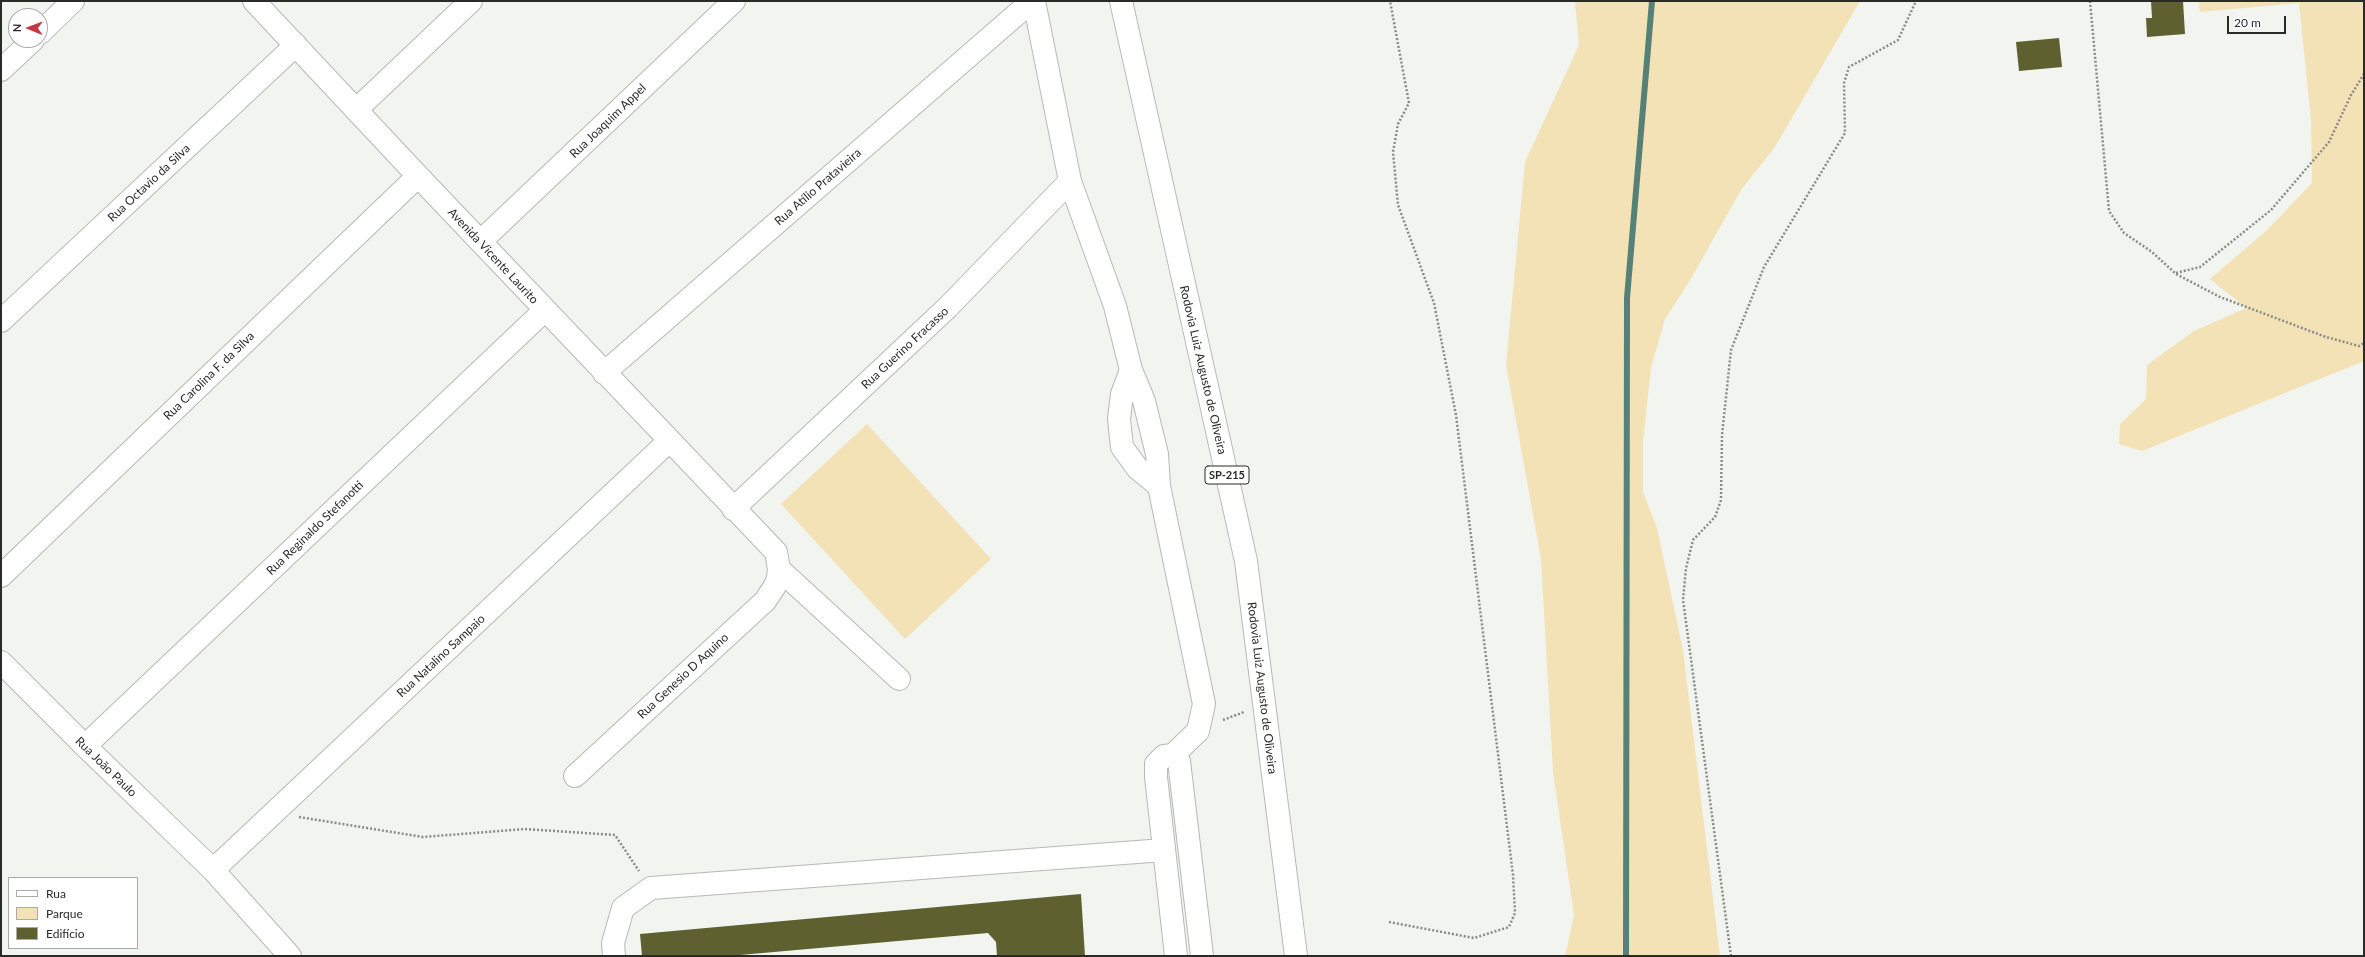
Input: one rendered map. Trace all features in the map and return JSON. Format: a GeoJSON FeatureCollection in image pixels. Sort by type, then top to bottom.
{"type":"FeatureCollection","features":[{"type":"Feature","properties":{"kind":"main road"},"geometry":{"type":"LineString","coordinates":[[48,25],[73,1]]}},
{"type":"Feature","properties":{"kind":"main road","name":"Avenida Vicente Laurito"},"geometry":{"type":"LineString","coordinates":[[254,1],[604,373],[733,509],[776,552],[780,569]]}},
{"type":"Feature","properties":{"kind":"main road"},"geometry":{"type":"LineString","coordinates":[[357,109],[471,1]]}},
{"type":"Feature","properties":{"kind":"main road","name":"Rua Joaquim Appel"},"geometry":{"type":"LineString","coordinates":[[481,242],[734,1]]}},
{"type":"Feature","properties":{"kind":"main road"},"geometry":{"type":"LineString","coordinates":[[1033,1],[1070,181],[1115,306],[1131,370],[1144,401],[1157,454],[1159,486],[1204,704],[1198,731],[1173,755],[1164,756],[1156,764],[1176,956]]}},
{"type":"Feature","properties":{"kind":"main road","name":"Rua Atílio Pratavieira"},"geometry":{"type":"LineString","coordinates":[[604,373],[1033,1]]}},
{"type":"Feature","properties":{"kind":"main road","name":"Rodovia Luiz Augusto de Oliveira"},"geometry":{"type":"LineString","coordinates":[[1121,1],[1246,561],[1296,956]]}},
{"type":"Feature","properties":{"kind":"main road","name":"Rua Octavio da Silva"},"geometry":{"type":"LineString","coordinates":[[1,321],[296,45]]}},
{"type":"Feature","properties":{"kind":"main road"},"geometry":{"type":"LineString","coordinates":[[1,70],[24,48]]}},
{"type":"Feature","properties":{"kind":"main road","name":"Rua Carolina F. da Silva"},"geometry":{"type":"LineString","coordinates":[[1,576],[418,176]]}},
{"type":"Feature","properties":{"kind":"main road","name":"Rua Guerino Fracasso"},"geometry":{"type":"LineString","coordinates":[[733,509],[948,307],[1070,181]]}},
{"type":"Feature","properties":{"kind":"main road","name":"Rua Reginaldo Stefanotti"},"geometry":{"type":"LineString","coordinates":[[85,746],[545,310]]}},
{"type":"Feature","properties":{"kind":"main road"},"geometry":{"type":"LineString","coordinates":[[1131,370],[1122,394],[1120,419],[1122,447],[1138,469],[1159,486]]}},
{"type":"Feature","properties":{"kind":"main road","name":"Rua Natalino Sampaio"},"geometry":{"type":"LineString","coordinates":[[213,870],[669,441]]}},
{"type":"Feature","properties":{"kind":"main road"},"geometry":{"type":"LineString","coordinates":[[780,569],[899,679]]}},
{"type":"Feature","properties":{"kind":"main road","name":"Rua Genesio D Aquino"},"geometry":{"type":"LineString","coordinates":[[575,776],[765,601],[775,586],[780,569]]}},
{"type":"Feature","properties":{"kind":"main road","name":"Rua João Paulo"},"geometry":{"type":"LineString","coordinates":[[1,662],[213,870],[290,956]]}},
{"type":"Feature","properties":{"kind":"main road"},"geometry":{"type":"LineString","coordinates":[[1173,755],[1179,761],[1202,956]]}},
{"type":"Feature","properties":{"kind":"main road"},"geometry":{"type":"LineString","coordinates":[[614,956],[613,943],[623,908],[651,888],[1164,850]]}},
{"type":"Feature","properties":{"kind":"path"},"geometry":{"type":"LineString","coordinates":[[1389,922],[1474,938],[1509,927],[1515,913],[1513,875],[1456,415],[1434,303],[1398,205],[1393,152],[1398,124],[1409,103],[1390,1]]}},
{"type":"Feature","properties":{"kind":"path"},"geometry":{"type":"LineString","coordinates":[[1731,956],[1683,600],[1686,568],[1693,540],[1715,517],[1721,500],[1722,435],[1731,350],[1764,267],[1845,133],[1844,83],[1850,67],[1898,40],[1916,1]]}},
{"type":"Feature","properties":{"kind":"path"},"geometry":{"type":"LineString","coordinates":[[2090,1],[2109,211],[2124,233],[2152,252],[2176,274],[2220,297],[2326,337],[2358,346],[2364,343]]}},
{"type":"Feature","properties":{"kind":"path"},"geometry":{"type":"LineString","coordinates":[[2176,274],[2200,267],[2271,210],[2329,142],[2351,95],[2364,74]]}},
{"type":"Feature","properties":{"kind":"path"},"geometry":{"type":"LineString","coordinates":[[1198,731],[1245,712],[1262,694]]}},
{"type":"Feature","properties":{"kind":"path"},"geometry":{"type":"LineString","coordinates":[[274,813],[423,837],[526,829],[615,835],[651,888]]}},
{"type":"Feature","properties":{"kind":"green space"},"geometry":{"type":"Polygon","coordinates":[[[1575,1],[1860,1],[1775,147],[1741,190],[1689,282],[1665,319],[1651,368],[1643,441],[1643,492],[1657,528],[1683,650],[1720,956],[1565,956],[1574,915],[1553,772],[1541,559],[1506,365],[1525,162],[1579,45],[1575,1]]]}},
{"type":"Feature","properties":{"kind":"green space"},"geometry":{"type":"Polygon","coordinates":[[[2199,1],[2364,1],[2364,361],[2142,451],[2119,444],[2120,424],[2146,399],[2147,365],[2194,331],[2246,308],[2210,279],[2266,231],[2312,183],[2311,120],[2299,3],[2200,12],[2199,1]]]}},
{"type":"Feature","properties":{"kind":"green space"},"geometry":{"type":"Polygon","coordinates":[[[867,424],[991,559],[905,639],[781,504],[867,424]]]}},
{"type":"Feature","properties":{"kind":"building"},"geometry":{"type":"Polygon","coordinates":[[[2151,1],[2183,1],[2185,34],[2147,37],[2146,18],[2152,18],[2151,1]]]}},
{"type":"Feature","properties":{"kind":"building"},"geometry":{"type":"Polygon","coordinates":[[[2059,38],[2062,67],[2019,71],[2016,42],[2059,38]]]}},
{"type":"Feature","properties":{"kind":"building"},"geometry":{"type":"Polygon","coordinates":[[[1081,894],[1085,956],[997,956],[996,942],[988,933],[729,956],[642,956],[640,934],[1081,894]]]}},
{"type":"Feature","properties":{"kind":"waterway"},"geometry":{"type":"LineString","coordinates":[[1626,956],[1627,298],[1652,1]]}}]}
